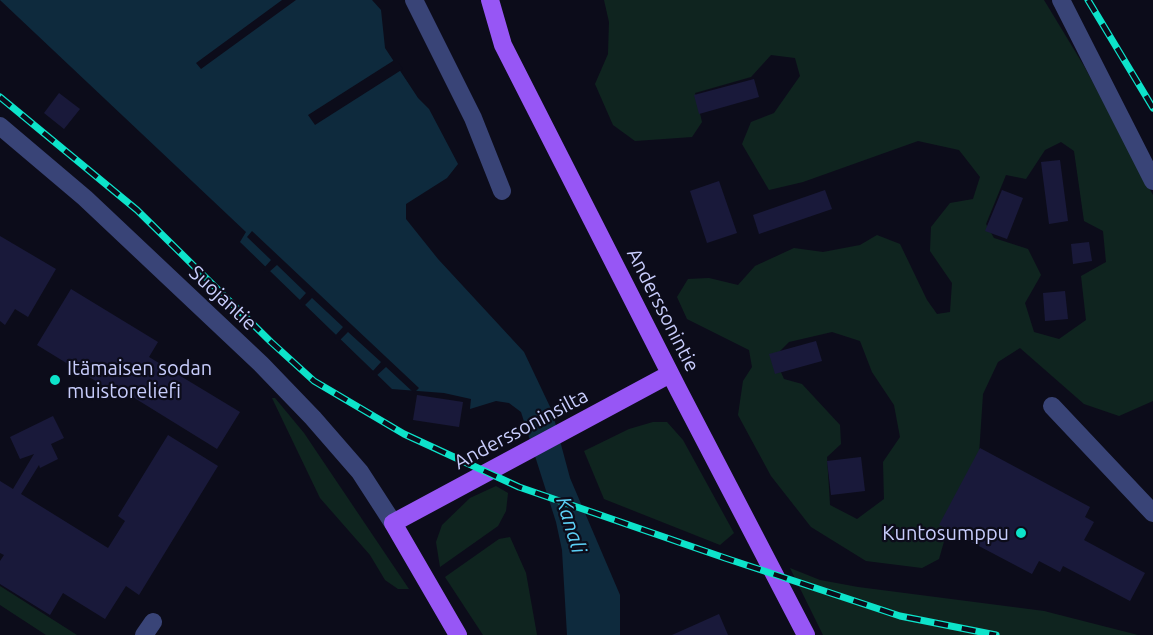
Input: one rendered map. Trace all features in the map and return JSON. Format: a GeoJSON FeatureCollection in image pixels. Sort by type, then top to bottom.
{"type":"FeatureCollection","features":[{"type":"Feature","properties":{"kind":"main road","name":"Anderssonintie"},"geometry":{"type":"LineString","coordinates":[[490,0],[503,45],[806,635]]}},
{"type":"Feature","properties":{"kind":"main road","name":"Anderssoninsilta"},"geometry":{"type":"LineString","coordinates":[[393,523],[670,374]]}},
{"type":"Feature","properties":{"kind":"main road"},"geometry":{"type":"LineString","coordinates":[[393,523],[458,635]]}},
{"type":"Feature","properties":{"kind":"street"},"geometry":{"type":"LineString","coordinates":[[414,0],[473,118],[502,191]]}},
{"type":"Feature","properties":{"kind":"street"},"geometry":{"type":"LineString","coordinates":[[1061,0],[1153,181]]}},
{"type":"Feature","properties":{"kind":"street","name":"Suojantie"},"geometry":{"type":"LineString","coordinates":[[0,126],[85,198],[261,364],[313,418],[360,472],[393,523]]}},
{"type":"Feature","properties":{"kind":"street"},"geometry":{"type":"LineString","coordinates":[[1052,406],[1153,513]]}},
{"type":"Feature","properties":{"kind":"green space"},"geometry":{"type":"Polygon","coordinates":[[[604,0],[1044,0],[1084,66],[1153,195],[1153,401],[1119,416],[1084,404],[1020,348],[998,362],[983,394],[979,454],[944,519],[947,531],[939,559],[922,568],[866,561],[811,527],[771,476],[738,415],[743,381],[752,367],[749,350],[687,319],[677,297],[688,279],[709,278],[738,285],[755,266],[794,248],[823,252],[860,245],[877,235],[900,244],[927,300],[937,314],[950,312],[952,283],[930,251],[931,227],[950,203],[973,199],[980,177],[959,150],[918,141],[803,182],[769,190],[742,144],[751,122],[774,113],[800,76],[795,58],[771,55],[751,77],[695,93],[702,122],[692,137],[635,141],[613,125],[595,84],[608,54],[609,22],[604,0]],[[1061,142],[1045,150],[1026,179],[1006,175],[986,224],[994,238],[1028,249],[1041,275],[1025,303],[1034,332],[1059,339],[1086,320],[1081,276],[1106,262],[1103,231],[1084,221],[1074,151],[1061,142]],[[832,332],[789,342],[774,357],[784,379],[802,384],[840,425],[841,444],[827,457],[830,505],[857,519],[884,499],[883,462],[900,437],[894,405],[872,372],[860,341],[832,332]]]}},
{"type":"Feature","properties":{"kind":"green space"},"geometry":{"type":"Polygon","coordinates":[[[272,398],[275,398],[304,433],[409,589],[398,589],[385,580],[370,555],[320,498],[272,398]]]}},
{"type":"Feature","properties":{"kind":"green space"},"geometry":{"type":"Polygon","coordinates":[[[653,422],[667,422],[683,440],[734,533],[720,545],[604,499],[584,451],[629,429],[653,422]]]}},
{"type":"Feature","properties":{"kind":"green space"},"geometry":{"type":"Polygon","coordinates":[[[496,486],[508,493],[506,511],[498,526],[440,567],[436,542],[442,525],[470,498],[496,486]]]}},
{"type":"Feature","properties":{"kind":"green space"},"geometry":{"type":"Polygon","coordinates":[[[510,537],[526,573],[537,635],[483,635],[445,577],[499,539],[510,537]]]}},
{"type":"Feature","properties":{"kind":"green space"},"geometry":{"type":"Polygon","coordinates":[[[790,568],[820,580],[1044,611],[1138,635],[823,635],[790,568]]]}},
{"type":"Feature","properties":{"kind":"green space"},"geometry":{"type":"Polygon","coordinates":[[[0,586],[77,635],[46,635],[0,605],[0,586]]]}},
{"type":"Feature","properties":{"kind":"water","name":"Kanali"},"geometry":{"type":"Polygon","coordinates":[[[0,0],[372,0],[381,10],[385,48],[418,98],[429,109],[458,164],[447,178],[406,204],[406,219],[438,259],[524,352],[552,411],[570,478],[620,595],[620,635],[567,635],[562,550],[556,522],[521,412],[509,403],[496,401],[470,409],[471,399],[444,393],[392,389],[240,242],[246,232],[0,0]]]}},
{"type":"Feature","properties":{"kind":"pier"},"geometry":{"type":"Polygon","coordinates":[[[282,0],[296,0],[201,69],[196,63],[282,0]]]}},
{"type":"Feature","properties":{"kind":"pier"},"geometry":{"type":"Polygon","coordinates":[[[396,59],[403,69],[315,125],[308,115],[396,59]]]}},
{"type":"Feature","properties":{"kind":"pier"},"geometry":{"type":"Polygon","coordinates":[[[252,231],[419,388],[414,393],[386,367],[375,377],[371,373],[381,362],[348,332],[339,341],[334,337],[343,327],[312,298],[303,307],[298,302],[306,293],[277,265],[268,273],[263,269],[271,260],[247,237],[252,231]]]}},
{"type":"Feature","properties":{"kind":"building"},"geometry":{"type":"Polygon","coordinates":[[[754,79],[759,97],[699,114],[694,95],[754,79]]]}},
{"type":"Feature","properties":{"kind":"building"},"geometry":{"type":"Polygon","coordinates":[[[59,93],[80,109],[64,129],[44,113],[59,93]]]}},
{"type":"Feature","properties":{"kind":"building"},"geometry":{"type":"Polygon","coordinates":[[[1060,160],[1068,221],[1049,224],[1041,162],[1060,160]]]}},
{"type":"Feature","properties":{"kind":"building"},"geometry":{"type":"Polygon","coordinates":[[[719,181],[737,233],[707,243],[690,191],[719,181]]]}},
{"type":"Feature","properties":{"kind":"building"},"geometry":{"type":"Polygon","coordinates":[[[825,190],[832,209],[759,234],[753,215],[825,190]]]}},
{"type":"Feature","properties":{"kind":"building"},"geometry":{"type":"Polygon","coordinates":[[[1002,190],[1023,198],[1007,239],[985,231],[1002,190]]]}},
{"type":"Feature","properties":{"kind":"building"},"geometry":{"type":"Polygon","coordinates":[[[0,236],[56,269],[28,317],[15,309],[5,325],[0,321],[0,236]]]}},
{"type":"Feature","properties":{"kind":"building"},"geometry":{"type":"Polygon","coordinates":[[[1089,242],[1092,261],[1073,264],[1071,244],[1089,242]]]}},
{"type":"Feature","properties":{"kind":"building"},"geometry":{"type":"Polygon","coordinates":[[[71,289],[158,342],[149,357],[240,412],[217,449],[128,394],[125,399],[37,345],[71,289]]]}},
{"type":"Feature","properties":{"kind":"building"},"geometry":{"type":"Polygon","coordinates":[[[1065,291],[1068,319],[1045,321],[1043,293],[1065,291]]]}},
{"type":"Feature","properties":{"kind":"building"},"geometry":{"type":"Polygon","coordinates":[[[816,341],[822,361],[775,374],[769,354],[816,341]]]}},
{"type":"Feature","properties":{"kind":"building"},"geometry":{"type":"Polygon","coordinates":[[[417,395],[463,402],[459,427],[413,420],[417,395]]]}},
{"type":"Feature","properties":{"kind":"building"},"geometry":{"type":"Polygon","coordinates":[[[53,416],[64,438],[51,444],[58,459],[40,468],[39,465],[21,494],[108,548],[125,521],[118,516],[168,435],[218,466],[139,595],[126,586],[105,619],[63,593],[50,615],[0,584],[0,561],[4,555],[0,553],[0,481],[13,489],[34,454],[20,459],[10,437],[53,416]]]}},
{"type":"Feature","properties":{"kind":"building","name":"Kuntosumppu"},"geometry":{"type":"Polygon","coordinates":[[[980,448],[1090,507],[1085,517],[1094,522],[1084,540],[1145,573],[1130,601],[1063,566],[1060,572],[1039,561],[1032,574],[939,525],[980,448]]]}},
{"type":"Feature","properties":{"kind":"building"},"geometry":{"type":"Polygon","coordinates":[[[861,457],[865,491],[831,495],[827,461],[861,457]]]}},
{"type":"Feature","properties":{"kind":"building"},"geometry":{"type":"Polygon","coordinates":[[[719,614],[728,635],[672,635],[719,614]]]}},
{"type":"Feature","properties":{"kind":"railway"},"geometry":{"type":"LineString","coordinates":[[1088,0],[1153,108]]}},
{"type":"Feature","properties":{"kind":"railway"},"geometry":{"type":"LineString","coordinates":[[0,97],[137,210],[271,342],[314,381],[404,434],[519,487],[725,558],[900,616],[996,635]]}},
{"type":"Feature","properties":{"kind":"place","name":"Itämaisen sodan muistoreliefi"},"geometry":{"type":"Point","coordinates":[55,380]}},
{"type":"Feature","properties":{"kind":"place","name":"Kuntosumppu"},"geometry":{"type":"Point","coordinates":[1021,533]}}]}
